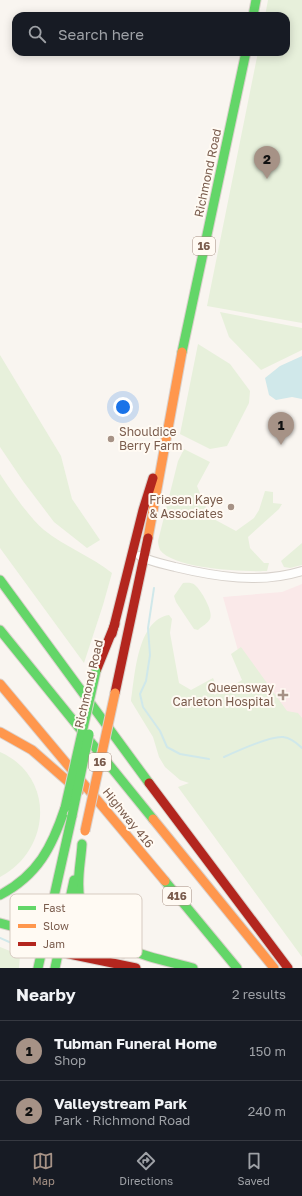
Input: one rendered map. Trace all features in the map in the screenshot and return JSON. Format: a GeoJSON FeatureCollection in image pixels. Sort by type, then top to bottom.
{"type":"FeatureCollection","features":[{"type":"Feature","properties":{"kind":"main road"},"geometry":{"type":"LineString","coordinates":[[254,12],[256,0]]}},
{"type":"Feature","properties":{"kind":"main road","name":"Richmond Road"},"geometry":{"type":"LineString","coordinates":[[71,894],[145,559],[165,440],[185,335],[245,56]]}},
{"type":"Feature","properties":{"kind":"main road","name":"Richmond Road"},"geometry":{"type":"LineString","coordinates":[[54,894],[72,816],[99,674],[115,624],[142,510],[165,440]]}},
{"type":"Feature","properties":{"kind":"main road"},"geometry":{"type":"LineString","coordinates":[[0,580],[101,719],[288,968]]}},
{"type":"Feature","properties":{"kind":"main road"},"geometry":{"type":"LineString","coordinates":[[0,630],[274,968]]}},
{"type":"Feature","properties":{"kind":"main road"},"geometry":{"type":"LineString","coordinates":[[0,895],[27,880],[41,864],[56,836],[65,808],[99,674]]}},
{"type":"Feature","properties":{"kind":"main road","name":"Highway 416"},"geometry":{"type":"LineString","coordinates":[[0,684],[67,762],[116,824],[237,968]]}},
{"type":"Feature","properties":{"kind":"main road"},"geometry":{"type":"LineString","coordinates":[[0,732],[16,739],[31,750],[116,824]]}},
{"type":"Feature","properties":{"kind":"main road"},"geometry":{"type":"LineString","coordinates":[[80,894],[82,844]]}},
{"type":"Feature","properties":{"kind":"main road"},"geometry":{"type":"LineString","coordinates":[[0,923],[10,926]]}},
{"type":"Feature","properties":{"kind":"main road"},"geometry":{"type":"LineString","coordinates":[[142,952],[192,968]]}},
{"type":"Feature","properties":{"kind":"main road"},"geometry":{"type":"LineString","coordinates":[[142,957],[192,968]]}},
{"type":"Feature","properties":{"kind":"main road"},"geometry":{"type":"LineString","coordinates":[[38,968],[40,958]]}},
{"type":"Feature","properties":{"kind":"main road","name":"Richmond Road"},"geometry":{"type":"LineString","coordinates":[[54,968],[56,958]]}},
{"type":"Feature","properties":{"kind":"main road"},"geometry":{"type":"LineString","coordinates":[[90,958],[136,968]]}},
{"type":"Feature","properties":{"kind":"main road"},"geometry":{"type":"LineString","coordinates":[[101,968],[111,968]]}},
{"type":"Feature","properties":{"kind":"street"},"geometry":{"type":"LineString","coordinates":[[133,552],[145,559],[214,576],[261,578],[286,576],[302,571]]}},
{"type":"Feature","properties":{"kind":"shaded area","name":"Queensway Carleton Hospital"},"geometry":{"type":"Polygon","coordinates":[[[302,584],[302,750],[242,665],[223,597],[282,592],[302,584]]]}},
{"type":"Feature","properties":{"kind":"green space"},"geometry":{"type":"Polygon","coordinates":[[[268,0],[302,0],[302,323],[207,306],[257,56],[290,56],[290,12],[266,12],[268,0]]]}},
{"type":"Feature","properties":{"kind":"green space"},"geometry":{"type":"Polygon","coordinates":[[[220,312],[302,328],[302,350],[261,370],[229,337],[220,312]]]}},
{"type":"Feature","properties":{"kind":"green space"},"geometry":{"type":"Polygon","coordinates":[[[198,344],[230,364],[250,391],[249,403],[227,446],[210,449],[180,434],[198,344]]]}},
{"type":"Feature","properties":{"kind":"green space"},"geometry":{"type":"Polygon","coordinates":[[[0,355],[61,456],[72,499],[100,540],[87,548],[54,522],[23,481],[0,447],[0,355]]]}},
{"type":"Feature","properties":{"kind":"green space"},"geometry":{"type":"Polygon","coordinates":[[[184,449],[210,462],[197,486],[210,517],[236,531],[254,518],[259,510],[265,491],[273,492],[273,503],[282,504],[279,509],[248,537],[250,548],[264,563],[269,563],[267,571],[227,570],[194,565],[179,561],[160,550],[158,541],[178,461],[184,449]]]}},
{"type":"Feature","properties":{"kind":"green space"},"geometry":{"type":"Polygon","coordinates":[[[0,474],[26,511],[38,525],[61,542],[112,573],[84,663],[0,548],[0,474]]]}},
{"type":"Feature","properties":{"kind":"green space"},"geometry":{"type":"Polygon","coordinates":[[[302,543],[302,565],[290,568],[284,567],[281,561],[302,543]]]}},
{"type":"Feature","properties":{"kind":"green space"},"geometry":{"type":"Polygon","coordinates":[[[183,583],[192,583],[198,588],[210,611],[210,619],[198,630],[194,629],[176,602],[174,596],[183,583]]]}},
{"type":"Feature","properties":{"kind":"green space"},"geometry":{"type":"Polygon","coordinates":[[[169,615],[172,619],[170,633],[179,683],[191,690],[213,678],[217,687],[226,690],[242,680],[231,654],[241,647],[287,711],[298,713],[302,718],[302,957],[178,787],[189,783],[180,780],[165,767],[159,757],[153,737],[131,701],[136,664],[144,638],[150,627],[158,619],[169,615]]]}},
{"type":"Feature","properties":{"kind":"green space"},"geometry":{"type":"Polygon","coordinates":[[[0,752],[18,763],[31,778],[38,795],[40,814],[37,832],[29,850],[17,865],[0,877],[0,752]]]}},
{"type":"Feature","properties":{"kind":"green space"},"geometry":{"type":"Polygon","coordinates":[[[0,947],[10,951],[10,958],[20,958],[19,968],[0,968],[0,947]]]}},
{"type":"Feature","properties":{"kind":"water"},"geometry":{"type":"Polygon","coordinates":[[[302,356],[302,399],[292,397],[276,400],[269,395],[265,378],[280,366],[302,356]]]}},
{"type":"Feature","properties":{"kind":"waterway"},"geometry":{"type":"LineString","coordinates":[[154,588],[148,628],[150,655],[146,681],[140,694],[143,707],[160,731],[167,747],[180,754],[209,759]]}},
{"type":"Feature","properties":{"kind":"waterway"},"geometry":{"type":"LineString","coordinates":[[224,757],[254,744],[277,737],[289,738],[302,748]]}},
{"type":"Feature","properties":{"kind":"waterway"},"geometry":{"type":"LineString","coordinates":[[0,938],[10,942]]}},
{"type":"Feature","properties":{"kind":"traffic: fast"},"geometry":{"type":"LineString","coordinates":[[254,12],[256,0]]}},
{"type":"Feature","properties":{"kind":"traffic: fast"},"geometry":{"type":"LineString","coordinates":[[182,352],[245,56]]}},
{"type":"Feature","properties":{"kind":"traffic: fast"},"geometry":{"type":"LineString","coordinates":[[0,580],[149,783]]}},
{"type":"Feature","properties":{"kind":"traffic: fast"},"geometry":{"type":"LineString","coordinates":[[0,630],[153,819]]}},
{"type":"Feature","properties":{"kind":"traffic: fast"},"geometry":{"type":"LineString","coordinates":[[65,808],[96,671]]}},
{"type":"Feature","properties":{"kind":"traffic: fast"},"geometry":{"type":"LineString","coordinates":[[72,816],[89,734]]}},
{"type":"Feature","properties":{"kind":"traffic: fast"},"geometry":{"type":"LineString","coordinates":[[0,895],[24,878],[42,859],[55,835],[65,808]]}},
{"type":"Feature","properties":{"kind":"traffic: fast"},"geometry":{"type":"LineString","coordinates":[[55,894],[72,816]]}},
{"type":"Feature","properties":{"kind":"traffic: fast"},"geometry":{"type":"LineString","coordinates":[[79,894],[82,844]]}},
{"type":"Feature","properties":{"kind":"traffic: fast"},"geometry":{"type":"LineString","coordinates":[[71,894],[74,880]]}},
{"type":"Feature","properties":{"kind":"traffic: fast"},"geometry":{"type":"LineString","coordinates":[[165,881],[237,968]]}},
{"type":"Feature","properties":{"kind":"traffic: fast"},"geometry":{"type":"LineString","coordinates":[[0,923],[10,926]]}},
{"type":"Feature","properties":{"kind":"traffic: fast"},"geometry":{"type":"LineString","coordinates":[[142,954],[193,968]]}},
{"type":"Feature","properties":{"kind":"traffic: fast"},"geometry":{"type":"LineString","coordinates":[[38,968],[40,958]]}},
{"type":"Feature","properties":{"kind":"traffic: fast"},"geometry":{"type":"LineString","coordinates":[[55,968],[57,958]]}},
{"type":"Feature","properties":{"kind":"traffic: slow"},"geometry":{"type":"LineString","coordinates":[[148,538],[182,352]]}},
{"type":"Feature","properties":{"kind":"traffic: slow"},"geometry":{"type":"LineString","coordinates":[[0,684],[165,881]]}},
{"type":"Feature","properties":{"kind":"traffic: slow"},"geometry":{"type":"LineString","coordinates":[[85,831],[115,693]]}},
{"type":"Feature","properties":{"kind":"traffic: slow"},"geometry":{"type":"LineString","coordinates":[[0,732],[32,750],[79,791]]}},
{"type":"Feature","properties":{"kind":"traffic: slow"},"geometry":{"type":"LineString","coordinates":[[153,819],[274,968]]}},
{"type":"Feature","properties":{"kind":"traffic: jam"},"geometry":{"type":"LineString","coordinates":[[112,634],[143,510],[153,478]]}},
{"type":"Feature","properties":{"kind":"traffic: jam"},"geometry":{"type":"LineString","coordinates":[[115,693],[148,538]]}},
{"type":"Feature","properties":{"kind":"traffic: jam"},"geometry":{"type":"LineString","coordinates":[[96,671],[115,624]]}},
{"type":"Feature","properties":{"kind":"traffic: jam"},"geometry":{"type":"LineString","coordinates":[[149,783],[288,968]]}},
{"type":"Feature","properties":{"kind":"traffic: jam"},"geometry":{"type":"LineString","coordinates":[[88,958],[136,968]]}},
{"type":"Feature","properties":{"kind":"place","name":"Valleystream Park"},"geometry":{"type":"Point","coordinates":[267,179]}},
{"type":"Feature","properties":{"kind":"place","name":"Shouldice Berry Farm"},"geometry":{"type":"Point","coordinates":[111,439]}},
{"type":"Feature","properties":{"kind":"place","name":"Tubman Funeral Home"},"geometry":{"type":"Point","coordinates":[281,445]}},
{"type":"Feature","properties":{"kind":"place","name":"Friesen Kaye & Associates"},"geometry":{"type":"Point","coordinates":[231,507]}},
{"type":"Feature","properties":{"kind":"place","name":"Queensway Carleton Hospital"},"geometry":{"type":"Point","coordinates":[283,695]}}]}
